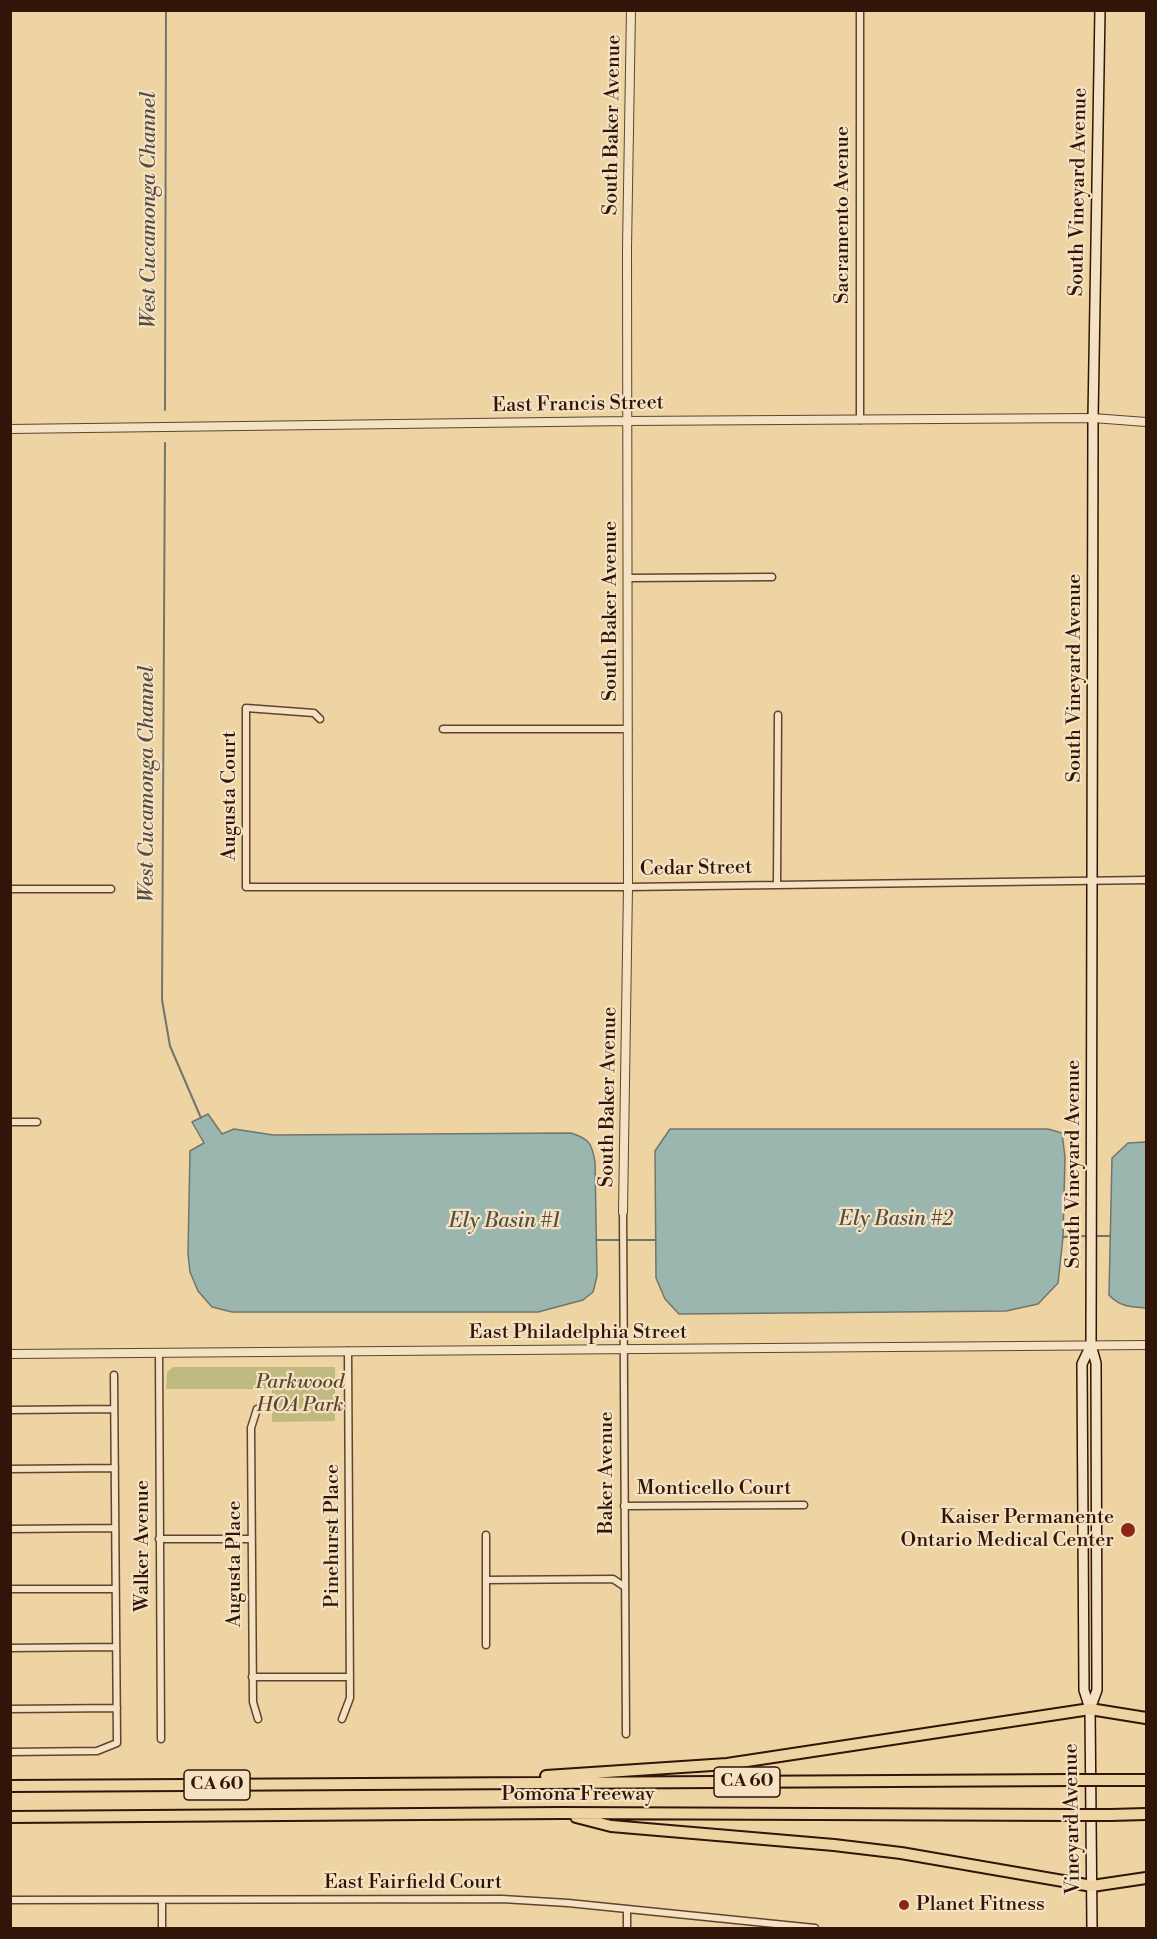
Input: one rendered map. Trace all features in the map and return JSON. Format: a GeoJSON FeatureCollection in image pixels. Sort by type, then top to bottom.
{"type":"FeatureCollection","features":[{"type":"Feature","properties":{"kind":"highway"},"geometry":{"type":"LineString","coordinates":[[423,1783],[727,1764],[1090,1709],[1146,1718]]}},
{"type":"Feature","properties":{"kind":"highway","name":"Pomona Freeway"},"geometry":{"type":"LineString","coordinates":[[10,1786],[1146,1780]]}},
{"type":"Feature","properties":{"kind":"highway"},"geometry":{"type":"LineString","coordinates":[[561,1813],[610,1826],[901,1853],[1092,1886],[1146,1878]]}},
{"type":"Feature","properties":{"kind":"highway","name":"Pomona Freeway"},"geometry":{"type":"LineString","coordinates":[[10,1817],[561,1813],[1146,1814]]}},
{"type":"Feature","properties":{"kind":"main road","name":"South Vineyard Avenue"},"geometry":{"type":"LineString","coordinates":[[1090,1709],[1097,1690],[1096,1363],[1091,1345],[1093,418],[1100,10]]}},
{"type":"Feature","properties":{"kind":"main road","name":"South Vineyard Avenue"},"geometry":{"type":"LineString","coordinates":[[1090,1709],[1084,1690],[1082,1365],[1091,1345]]}},
{"type":"Feature","properties":{"kind":"main road","name":"Vineyard Avenue"},"geometry":{"type":"LineString","coordinates":[[1090,1709],[1092,1929]]}},
{"type":"Feature","properties":{"kind":"street","name":"South Baker Avenue"},"geometry":{"type":"LineString","coordinates":[[623,1212],[628,887],[626,501],[631,10]]}},
{"type":"Feature","properties":{"kind":"street","name":"Sacramento Avenue"},"geometry":{"type":"LineString","coordinates":[[860,10],[860,420]]}},
{"type":"Feature","properties":{"kind":"street","name":"East Francis Street"},"geometry":{"type":"LineString","coordinates":[[10,429],[1093,418],[1146,422]]}},
{"type":"Feature","properties":{"kind":"street"},"geometry":{"type":"LineString","coordinates":[[628,578],[772,577]]}},
{"type":"Feature","properties":{"kind":"street","name":"Augusta Court"},"geometry":{"type":"LineString","coordinates":[[246,887],[246,708],[314,713],[320,719]]}},
{"type":"Feature","properties":{"kind":"street"},"geometry":{"type":"LineString","coordinates":[[777,885],[778,715]]}},
{"type":"Feature","properties":{"kind":"street"},"geometry":{"type":"LineString","coordinates":[[443,729],[628,729]]}},
{"type":"Feature","properties":{"kind":"street","name":"Cedar Street"},"geometry":{"type":"LineString","coordinates":[[246,887],[628,887],[1146,880]]}},
{"type":"Feature","properties":{"kind":"street"},"geometry":{"type":"LineString","coordinates":[[10,889],[111,889]]}},
{"type":"Feature","properties":{"kind":"street"},"geometry":{"type":"LineString","coordinates":[[10,1122],[37,1122]]}},
{"type":"Feature","properties":{"kind":"street","name":"Baker Avenue"},"geometry":{"type":"LineString","coordinates":[[623,1212],[626,1734]]}},
{"type":"Feature","properties":{"kind":"street","name":"East Philadelphia Street"},"geometry":{"type":"LineString","coordinates":[[10,1353],[1146,1345]]}},
{"type":"Feature","properties":{"kind":"street","name":"Pinehurst Place"},"geometry":{"type":"LineString","coordinates":[[342,1719],[350,1698],[348,1351]]}},
{"type":"Feature","properties":{"kind":"street","name":"Walker Avenue"},"geometry":{"type":"LineString","coordinates":[[159,1353],[161,1739]]}},
{"type":"Feature","properties":{"kind":"street","name":"Walker Avenue"},"geometry":{"type":"LineString","coordinates":[[10,1752],[97,1751],[117,1743],[114,1375]]}},
{"type":"Feature","properties":{"kind":"street"},"geometry":{"type":"LineString","coordinates":[[10,1410],[114,1409]]}},
{"type":"Feature","properties":{"kind":"street","name":"Augusta Place"},"geometry":{"type":"LineString","coordinates":[[257,1409],[251,1428],[252,1677],[253,1702],[258,1719]]}},
{"type":"Feature","properties":{"kind":"street"},"geometry":{"type":"LineString","coordinates":[[10,1469],[115,1468]]}},
{"type":"Feature","properties":{"kind":"street","name":"Monticello Court"},"geometry":{"type":"LineString","coordinates":[[624,1506],[804,1505]]}},
{"type":"Feature","properties":{"kind":"street"},"geometry":{"type":"LineString","coordinates":[[10,1529],[115,1528]]}},
{"type":"Feature","properties":{"kind":"street"},"geometry":{"type":"LineString","coordinates":[[486,1535],[486,1645]]}},
{"type":"Feature","properties":{"kind":"street"},"geometry":{"type":"LineString","coordinates":[[159,1539],[252,1539]]}},
{"type":"Feature","properties":{"kind":"street"},"geometry":{"type":"LineString","coordinates":[[486,1580],[613,1579],[625,1587]]}},
{"type":"Feature","properties":{"kind":"street"},"geometry":{"type":"LineString","coordinates":[[10,1589],[115,1589]]}},
{"type":"Feature","properties":{"kind":"street"},"geometry":{"type":"LineString","coordinates":[[10,1648],[116,1647]]}},
{"type":"Feature","properties":{"kind":"street"},"geometry":{"type":"LineString","coordinates":[[252,1677],[350,1677]]}},
{"type":"Feature","properties":{"kind":"street"},"geometry":{"type":"LineString","coordinates":[[10,1709],[117,1708]]}},
{"type":"Feature","properties":{"kind":"street","name":"East Fairfield Court"},"geometry":{"type":"LineString","coordinates":[[10,1900],[502,1899],[627,1909],[815,1929]]}},
{"type":"Feature","properties":{"kind":"street"},"geometry":{"type":"LineString","coordinates":[[162,1900],[162,1929]]}},
{"type":"Feature","properties":{"kind":"street"},"geometry":{"type":"LineString","coordinates":[[627,1909],[627,1929]]}},
{"type":"Feature","properties":{"kind":"green space","name":"Parkwood HOA Park"},"geometry":{"type":"Polygon","coordinates":[[[173,1367],[335,1367],[335,1421],[272,1422],[272,1389],[166,1389],[167,1372],[173,1367]]]}},
{"type":"Feature","properties":{"kind":"water","name":"Ely Basin #1"},"geometry":{"type":"Polygon","coordinates":[[[208,1114],[222,1134],[234,1129],[273,1135],[571,1133],[582,1137],[591,1146],[595,1162],[597,1276],[593,1292],[583,1300],[538,1312],[232,1312],[212,1307],[198,1291],[190,1272],[188,1254],[190,1151],[204,1143],[192,1122],[208,1114]]]}},
{"type":"Feature","properties":{"kind":"water","name":"Ely Basin #2"},"geometry":{"type":"Polygon","coordinates":[[[670,1129],[1048,1129],[1062,1133],[1065,1157],[1063,1237],[1058,1283],[1038,1304],[1006,1311],[679,1314],[665,1299],[656,1278],[655,1151],[670,1129]]]}},
{"type":"Feature","properties":{"kind":"water"},"geometry":{"type":"Polygon","coordinates":[[[1146,1142],[1146,1308],[1122,1304],[1109,1295],[1112,1158],[1128,1143],[1146,1142]]]}},
{"type":"Feature","properties":{"kind":"waterway","name":"West Cucamonga Channel"},"geometry":{"type":"LineString","coordinates":[[165,410],[166,10]]}},
{"type":"Feature","properties":{"kind":"waterway","name":"West Cucamonga Channel"},"geometry":{"type":"LineString","coordinates":[[165,443],[162,1000],[170,1046],[201,1118]]}},
{"type":"Feature","properties":{"kind":"waterway"},"geometry":{"type":"LineString","coordinates":[[1063,1237],[1087,1236]]}},
{"type":"Feature","properties":{"kind":"waterway"},"geometry":{"type":"LineString","coordinates":[[1093,1236],[1110,1236]]}},
{"type":"Feature","properties":{"kind":"waterway"},"geometry":{"type":"LineString","coordinates":[[596,1240],[656,1240]]}},
{"type":"Feature","properties":{"kind":"place","name":"Kaiser Permanente Ontario Medical Center"},"geometry":{"type":"Point","coordinates":[1128,1530]}},
{"type":"Feature","properties":{"kind":"place","name":"Planet Fitness"},"geometry":{"type":"Point","coordinates":[904,1905]}}]}
